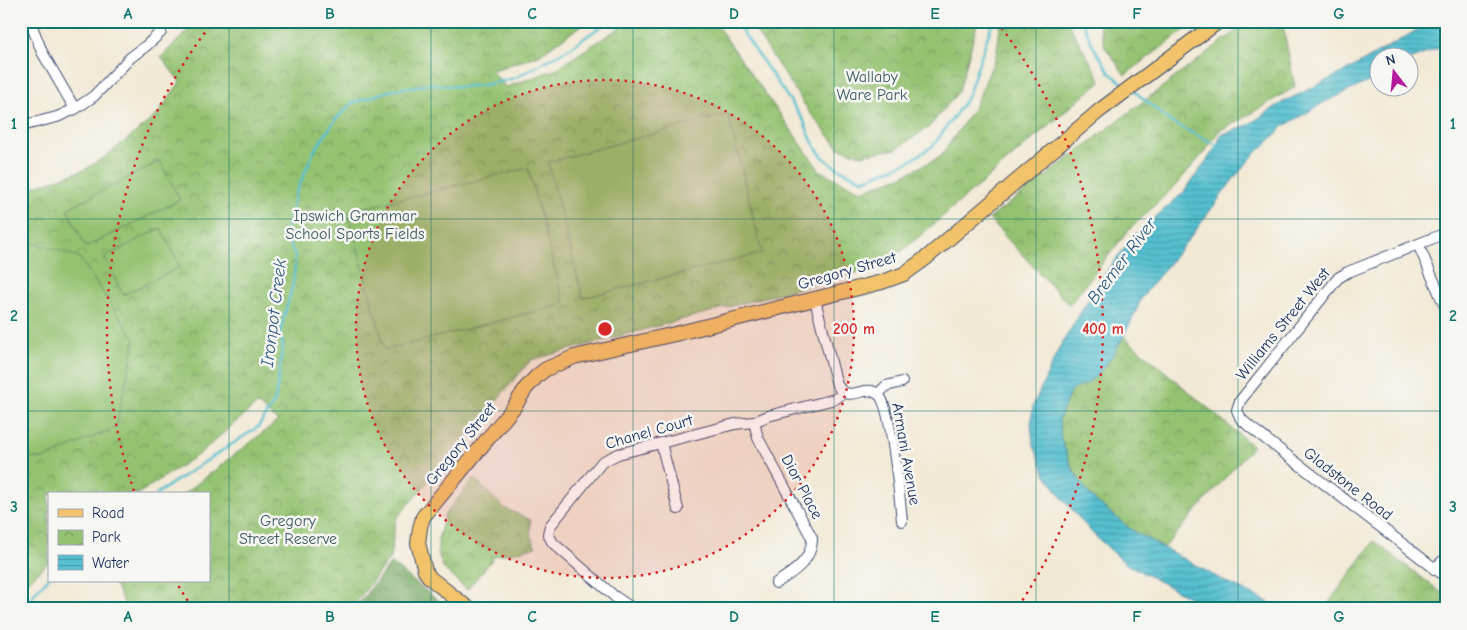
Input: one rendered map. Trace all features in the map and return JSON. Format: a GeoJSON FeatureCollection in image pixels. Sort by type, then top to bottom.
{"type":"FeatureCollection","features":[{"type":"Feature","properties":{"kind":"main road","name":"Gregory Street"},"geometry":{"type":"LineString","coordinates":[[469,609],[448,591],[430,568],[426,549],[426,528],[435,504],[514,407],[542,380],[563,367],[610,350],[815,300],[888,280],[915,267],[1099,112],[1219,21]]}},
{"type":"Feature","properties":{"kind":"street"},"geometry":{"type":"LineString","coordinates":[[30,21],[42,52],[75,109]]}},
{"type":"Feature","properties":{"kind":"street"},"geometry":{"type":"LineString","coordinates":[[21,126],[58,117],[75,109],[94,96],[130,58],[161,32],[159,21]]}},
{"type":"Feature","properties":{"kind":"street","name":"Williams Street West"},"geometry":{"type":"LineString","coordinates":[[1237,410],[1240,402],[1338,278],[1348,272],[1446,233]]}},
{"type":"Feature","properties":{"kind":"street"},"geometry":{"type":"LineString","coordinates":[[1418,244],[1446,309]]}},
{"type":"Feature","properties":{"kind":"street"},"geometry":{"type":"LineString","coordinates":[[815,300],[836,385],[844,393]]}},
{"type":"Feature","properties":{"kind":"street","name":"Armani Avenue"},"geometry":{"type":"LineString","coordinates":[[878,394],[886,386],[902,382]]}},
{"type":"Feature","properties":{"kind":"street","name":"Armani Avenue"},"geometry":{"type":"LineString","coordinates":[[844,393],[855,394],[869,390],[878,394],[885,403],[897,473],[902,521]]}},
{"type":"Feature","properties":{"kind":"street","name":"Chanel Court"},"geometry":{"type":"LineString","coordinates":[[633,609],[614,596],[553,544],[548,530],[602,462],[612,456],[736,424],[754,422],[768,416],[835,399],[844,393]]}},
{"type":"Feature","properties":{"kind":"street","name":"Gladstone Road"},"geometry":{"type":"LineString","coordinates":[[1237,410],[1241,419],[1250,427],[1446,577]]}},
{"type":"Feature","properties":{"kind":"street","name":"Dior Place"},"geometry":{"type":"LineString","coordinates":[[754,422],[758,438],[812,538],[812,545],[806,558],[796,570],[776,583]]}},
{"type":"Feature","properties":{"kind":"street"},"geometry":{"type":"LineString","coordinates":[[661,443],[678,509]]}},
{"type":"Feature","properties":{"kind":"street"},"geometry":{"type":"LineString","coordinates":[[1434,569],[1446,558]]}},
{"type":"Feature","properties":{"kind":"green space","name":"Ipswich Grammar School Sports Fields"},"geometry":{"type":"Polygon","coordinates":[[[197,21],[588,21],[539,55],[491,71],[506,87],[554,70],[630,21],[714,21],[820,171],[861,191],[900,177],[940,157],[974,108],[996,56],[1001,21],[1069,21],[1101,81],[908,246],[881,266],[531,360],[396,519],[390,558],[351,609],[127,609],[114,582],[210,582],[210,492],[187,492],[278,421],[257,404],[199,454],[141,492],[48,492],[48,563],[21,588],[21,189],[27,189],[84,170],[106,156],[156,116],[180,82],[161,57],[197,21]]]}},
{"type":"Feature","properties":{"kind":"green space","name":"Wallaby Ware Park"},"geometry":{"type":"Polygon","coordinates":[[[749,21],[978,21],[959,91],[929,127],[896,149],[861,155],[839,148],[810,113],[749,21]]]}},
{"type":"Feature","properties":{"kind":"green space"},"geometry":{"type":"Polygon","coordinates":[[[1098,21],[1197,21],[1125,75],[1105,47],[1098,21]]]}},
{"type":"Feature","properties":{"kind":"green space"},"geometry":{"type":"Polygon","coordinates":[[[1249,21],[1282,21],[1295,87],[1219,131],[1206,150],[1176,185],[1128,231],[1069,305],[989,219],[1249,21]]]}},
{"type":"Feature","properties":{"kind":"green space"},"geometry":{"type":"Polygon","coordinates":[[[728,114],[762,253],[583,298],[548,162],[728,114]]]}},
{"type":"Feature","properties":{"kind":"green space"},"geometry":{"type":"Polygon","coordinates":[[[160,161],[180,200],[86,247],[67,209],[160,161]]]}},
{"type":"Feature","properties":{"kind":"green space"},"geometry":{"type":"Polygon","coordinates":[[[528,168],[564,304],[385,350],[348,212],[528,168]]]}},
{"type":"Feature","properties":{"kind":"green space"},"geometry":{"type":"Polygon","coordinates":[[[161,228],[180,267],[123,295],[104,257],[161,228]]]}},
{"type":"Feature","properties":{"kind":"green space"},"geometry":{"type":"Polygon","coordinates":[[[21,239],[79,257],[135,340],[116,427],[43,459],[21,456],[21,239]]]}},
{"type":"Feature","properties":{"kind":"green space"},"geometry":{"type":"Polygon","coordinates":[[[1123,336],[1253,446],[1164,548],[1117,520],[1093,498],[1074,470],[1059,431],[1060,415],[1071,390],[1089,382],[1106,364],[1123,336]]]}},
{"type":"Feature","properties":{"kind":"green space"},"geometry":{"type":"Polygon","coordinates":[[[474,478],[504,508],[531,520],[531,534],[536,547],[495,556],[467,590],[443,568],[438,553],[438,539],[445,514],[474,478]]]}},
{"type":"Feature","properties":{"kind":"green space"},"geometry":{"type":"Polygon","coordinates":[[[1374,541],[1446,596],[1446,609],[1324,609],[1374,541]]]}},
{"type":"Feature","properties":{"kind":"green space"},"geometry":{"type":"Polygon","coordinates":[[[391,563],[449,609],[354,609],[391,563]]]}},
{"type":"Feature","properties":{"kind":"water","name":"Bremer River"},"geometry":{"type":"Polygon","coordinates":[[[1435,21],[1446,21],[1446,45],[1420,56],[1420,48],[1386,48],[1435,21]]]}},
{"type":"Feature","properties":{"kind":"water","name":"Bremer River"},"geometry":{"type":"Polygon","coordinates":[[[1370,57],[1370,81],[1325,102],[1284,126],[1252,157],[1142,297],[1120,343],[1105,366],[1089,382],[1071,390],[1059,419],[1061,439],[1073,470],[1090,496],[1133,531],[1226,582],[1283,609],[1218,609],[1198,602],[1125,563],[1093,534],[1061,497],[1044,472],[1033,443],[1031,424],[1033,406],[1059,348],[1105,273],[1137,233],[1183,193],[1217,146],[1221,135],[1248,125],[1283,102],[1370,57]]]}},
{"type":"Feature","properties":{"kind":"waterway","name":"Ironpot Creek"},"geometry":{"type":"LineString","coordinates":[[159,492],[258,427],[275,401],[283,346],[280,332],[293,283],[295,265],[295,255],[285,235],[296,193],[314,151],[336,119],[352,103],[392,90],[431,84],[460,87],[484,85],[515,78],[570,48],[609,21]]}},
{"type":"Feature","properties":{"kind":"waterway","name":"Ironpot Creek"},"geometry":{"type":"LineString","coordinates":[[735,21],[804,121],[819,152],[832,165],[863,180],[908,162],[933,146],[967,98],[993,21]]}},
{"type":"Feature","properties":{"kind":"waterway","name":"Ironpot Creek"},"geometry":{"type":"LineString","coordinates":[[1082,21],[1093,46],[1110,73],[1125,85]]}},
{"type":"Feature","properties":{"kind":"waterway","name":"Ironpot Creek"},"geometry":{"type":"LineString","coordinates":[[1134,91],[1172,123],[1219,146]]}},
{"type":"Feature","properties":{"kind":"waterway","name":"Ironpot Creek"},"geometry":{"type":"LineString","coordinates":[[25,609],[36,591],[48,579]]}},
{"type":"Feature","properties":{"kind":"park label","name":"Gregory Street Reserve"},"geometry":{"type":"Point","coordinates":[288,530]}}]}
